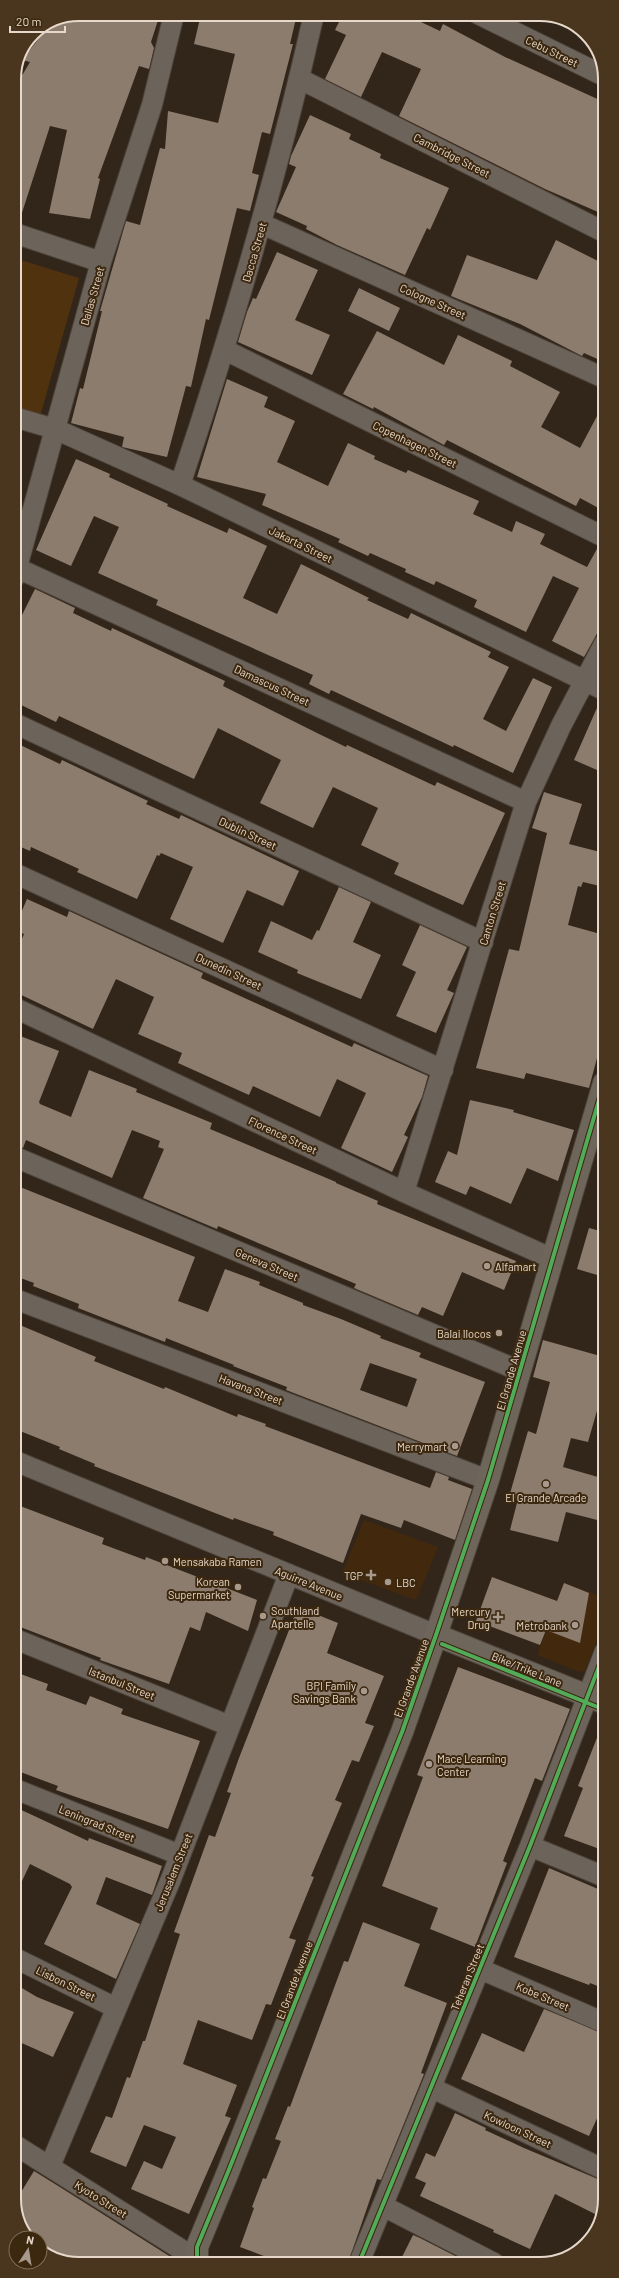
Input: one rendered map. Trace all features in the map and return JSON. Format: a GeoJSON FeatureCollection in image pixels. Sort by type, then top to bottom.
{"type":"FeatureCollection","features":[{"type":"Feature","properties":{"kind":"street","name":"Dallas Street"},"geometry":{"type":"LineString","coordinates":[[21,555],[101,262],[152,105],[172,21]]}},
{"type":"Feature","properties":{"kind":"street","name":"Dacca Street"},"geometry":{"type":"LineString","coordinates":[[180,485],[225,350],[262,224],[300,79],[312,21]]}},
{"type":"Feature","properties":{"kind":"street","name":"Cebu Street"},"geometry":{"type":"LineString","coordinates":[[492,21],[597,73]]}},
{"type":"Feature","properties":{"kind":"street","name":"Cambridge Street"},"geometry":{"type":"LineString","coordinates":[[300,79],[598,229]]}},
{"type":"Feature","properties":{"kind":"street","name":"Cologne Street"},"geometry":{"type":"LineString","coordinates":[[262,224],[598,375]]}},
{"type":"Feature","properties":{"kind":"street"},"geometry":{"type":"LineString","coordinates":[[21,235],[101,262]]}},
{"type":"Feature","properties":{"kind":"street","name":"Copenhagen Street"},"geometry":{"type":"LineString","coordinates":[[225,350],[598,534]]}},
{"type":"Feature","properties":{"kind":"street","name":"Jakarta Street"},"geometry":{"type":"LineString","coordinates":[[21,419],[55,429],[180,485],[598,687]]}},
{"type":"Feature","properties":{"kind":"street","name":"Damascus Street"},"geometry":{"type":"LineString","coordinates":[[21,575],[526,802]]}},
{"type":"Feature","properties":{"kind":"street","name":"Canton Street"},"geometry":{"type":"LineString","coordinates":[[404,1192],[526,802],[545,758],[598,655]]}},
{"type":"Feature","properties":{"kind":"street","name":"Dublin Street"},"geometry":{"type":"LineString","coordinates":[[21,726],[483,942]]}},
{"type":"Feature","properties":{"kind":"street","name":"Dunedin Street"},"geometry":{"type":"LineString","coordinates":[[21,876],[443,1070]]}},
{"type":"Feature","properties":{"kind":"street","name":"Florence Street"},"geometry":{"type":"LineString","coordinates":[[21,1011],[404,1192],[553,1259]]}},
{"type":"Feature","properties":{"kind":"street","name":"El Grande Avenue"},"geometry":{"type":"LineString","coordinates":[[194,2257],[399,1739],[436,1635],[488,1480],[598,1104]]}},
{"type":"Feature","properties":{"kind":"street","name":"Geneva Street"},"geometry":{"type":"LineString","coordinates":[[21,1160],[520,1371]]}},
{"type":"Feature","properties":{"kind":"street","name":"Havana Street"},"geometry":{"type":"LineString","coordinates":[[21,1300],[488,1480]]}},
{"type":"Feature","properties":{"kind":"street","name":"Aguirre Avenue"},"geometry":{"type":"LineString","coordinates":[[21,1463],[436,1635],[596,1699]]}},
{"type":"Feature","properties":{"kind":"street","name":"Jerusalem Street"},"geometry":{"type":"LineString","coordinates":[[50,2166],[180,1855],[289,1574]]}},
{"type":"Feature","properties":{"kind":"street","name":"Istanbul Street"},"geometry":{"type":"LineString","coordinates":[[21,1641],[230,1726]]}},
{"type":"Feature","properties":{"kind":"street","name":"Teheran Street"},"geometry":{"type":"LineString","coordinates":[[362,2257],[530,1846],[596,1699],[598,1688]]}},
{"type":"Feature","properties":{"kind":"street","name":"Leningrad Street"},"geometry":{"type":"LineString","coordinates":[[21,1791],[180,1855]]}},
{"type":"Feature","properties":{"kind":"street"},"geometry":{"type":"LineString","coordinates":[[530,1846],[598,1874]]}},
{"type":"Feature","properties":{"kind":"street","name":"Lisbon Street"},"geometry":{"type":"LineString","coordinates":[[21,1961],[116,2008]]}},
{"type":"Feature","properties":{"kind":"street","name":"Kobe Street"},"geometry":{"type":"LineString","coordinates":[[480,1969],[598,2020]]}},
{"type":"Feature","properties":{"kind":"street","name":"Kowloon Street"},"geometry":{"type":"LineString","coordinates":[[432,2088],[598,2167]]}},
{"type":"Feature","properties":{"kind":"street","name":"Kyoto Street"},"geometry":{"type":"LineString","coordinates":[[21,2149],[192,2257]]}},
{"type":"Feature","properties":{"kind":"street"},"geometry":{"type":"LineString","coordinates":[[383,2206],[482,2257]]}},
{"type":"Feature","properties":{"kind":"shaded area"},"geometry":{"type":"Polygon","coordinates":[[[21,260],[79,278],[39,420],[21,416],[21,260]]]}},
{"type":"Feature","properties":{"kind":"shaded area"},"geometry":{"type":"Polygon","coordinates":[[[364,1520],[438,1547],[416,1600],[342,1573],[364,1520]]]}},
{"type":"Feature","properties":{"kind":"shaded area","name":"Metrobank"},"geometry":{"type":"Polygon","coordinates":[[[564,1583],[598,1595],[598,1638],[585,1670],[580,1672],[537,1655],[564,1583]]]}},
{"type":"Feature","properties":{"kind":"building"},"geometry":{"type":"Polygon","coordinates":[[[158,21],[151,42],[154,48],[149,69],[139,66],[98,178],[100,179],[90,219],[49,213],[67,130],[50,126],[21,216],[21,79],[30,62],[24,60],[27,54],[41,35],[57,25],[67,22],[158,21]]]}},
{"type":"Feature","properties":{"kind":"building"},"geometry":{"type":"Polygon","coordinates":[[[199,21],[295,21],[290,44],[293,44],[270,134],[262,132],[252,173],[259,175],[250,211],[237,208],[209,320],[206,319],[191,387],[186,386],[167,457],[122,447],[124,437],[71,423],[80,388],[83,389],[102,311],[100,311],[126,221],[140,225],[160,148],[165,149],[168,111],[218,123],[235,54],[194,44],[199,21]]]}},
{"type":"Feature","properties":{"kind":"building"},"geometry":{"type":"Polygon","coordinates":[[[340,21],[419,21],[440,31],[443,24],[505,57],[598,99],[598,212],[545,189],[399,116],[421,69],[382,52],[361,97],[325,79],[346,35],[335,30],[340,21]]]}},
{"type":"Feature","properties":{"kind":"building"},"geometry":{"type":"Polygon","coordinates":[[[310,115],[351,134],[349,139],[381,154],[380,158],[449,188],[430,230],[427,228],[405,275],[337,245],[306,229],[307,226],[276,212],[296,167],[289,164],[291,156],[310,115]]]}},
{"type":"Feature","properties":{"kind":"building"},"geometry":{"type":"Polygon","coordinates":[[[556,240],[598,261],[598,359],[584,353],[582,356],[520,324],[451,296],[467,255],[537,280],[556,240]]]}},
{"type":"Feature","properties":{"kind":"building"},"geometry":{"type":"Polygon","coordinates":[[[277,252],[318,270],[295,320],[330,335],[312,375],[238,342],[253,298],[256,299],[277,252]]]}},
{"type":"Feature","properties":{"kind":"building"},"geometry":{"type":"Polygon","coordinates":[[[359,288],[400,308],[389,331],[348,311],[359,288]]]}},
{"type":"Feature","properties":{"kind":"building"},"geometry":{"type":"Polygon","coordinates":[[[377,331],[444,365],[458,335],[512,361],[510,366],[560,392],[541,427],[580,448],[598,414],[598,508],[580,498],[576,506],[447,440],[444,445],[374,407],[373,409],[343,394],[377,331]]]}},
{"type":"Feature","properties":{"kind":"building"},"geometry":{"type":"Polygon","coordinates":[[[227,379],[268,397],[264,407],[295,421],[277,462],[328,486],[348,443],[375,456],[374,459],[406,473],[408,470],[479,501],[473,514],[512,532],[516,521],[545,534],[540,544],[587,567],[598,547],[598,632],[584,657],[552,641],[579,588],[553,576],[526,632],[474,607],[477,600],[436,581],[434,585],[405,572],[406,569],[370,553],[368,556],[338,542],[340,539],[262,505],[266,494],[197,477],[227,379]]]}},
{"type":"Feature","properties":{"kind":"building"},"geometry":{"type":"Polygon","coordinates":[[[76,459],[110,474],[109,477],[168,504],[167,506],[227,533],[229,528],[267,546],[243,598],[277,614],[301,564],[369,598],[367,600],[408,619],[411,613],[491,652],[488,657],[509,667],[483,719],[506,731],[533,678],[552,687],[513,773],[454,745],[453,747],[331,690],[329,694],[309,684],[313,675],[156,605],[158,600],[98,573],[119,527],[94,516],[71,566],[36,550],[76,459]]]}},
{"type":"Feature","properties":{"kind":"building"},"geometry":{"type":"Polygon","coordinates":[[[35,589],[75,608],[73,613],[111,631],[112,628],[225,681],[223,686],[346,747],[347,745],[435,786],[437,782],[505,813],[463,905],[394,874],[399,863],[361,845],[378,808],[333,787],[313,828],[260,803],[281,760],[218,728],[194,779],[59,716],[56,722],[21,705],[21,617],[35,589]]]}},
{"type":"Feature","properties":{"kind":"building"},"geometry":{"type":"Polygon","coordinates":[[[598,706],[598,770],[574,760],[598,706]]]}},
{"type":"Feature","properties":{"kind":"building"},"geometry":{"type":"Polygon","coordinates":[[[21,745],[60,764],[62,760],[148,801],[146,804],[179,819],[181,815],[299,871],[283,906],[247,890],[223,943],[170,919],[193,867],[161,853],[159,856],[157,855],[137,899],[77,872],[79,869],[31,847],[30,851],[21,847],[21,745]]]}},
{"type":"Feature","properties":{"kind":"building"},"geometry":{"type":"Polygon","coordinates":[[[544,792],[582,804],[569,844],[598,851],[598,886],[583,882],[581,887],[578,886],[568,925],[598,933],[598,1054],[589,1088],[526,1073],[524,1079],[476,1068],[509,949],[519,951],[547,833],[532,828],[544,792]]]}},
{"type":"Feature","properties":{"kind":"building"},"geometry":{"type":"Polygon","coordinates":[[[339,887],[371,902],[353,942],[381,955],[361,999],[297,973],[298,970],[258,952],[271,921],[312,940],[317,930],[319,931],[339,887]]]}},
{"type":"Feature","properties":{"kind":"building"},"geometry":{"type":"Polygon","coordinates":[[[27,899],[67,917],[69,911],[203,973],[201,978],[352,1047],[354,1043],[428,1076],[422,1097],[404,1135],[408,1137],[392,1172],[341,1148],[366,1093],[337,1079],[320,1117],[253,1086],[249,1095],[178,1063],[182,1053],[138,1034],[154,997],[116,979],[93,1029],[21,995],[21,941],[24,934],[21,933],[21,913],[27,899]]]}},
{"type":"Feature","properties":{"kind":"building"},"geometry":{"type":"Polygon","coordinates":[[[420,925],[467,947],[447,990],[454,993],[436,1033],[396,1016],[416,972],[402,965],[420,925]]]}},
{"type":"Feature","properties":{"kind":"building"},"geometry":{"type":"Polygon","coordinates":[[[21,1036],[59,1051],[39,1102],[40,1104],[71,1117],[89,1070],[137,1089],[136,1092],[212,1123],[210,1129],[336,1182],[378,1201],[377,1204],[516,1261],[504,1290],[462,1272],[443,1316],[422,1307],[418,1315],[354,1288],[356,1284],[218,1226],[217,1229],[143,1198],[164,1149],[158,1147],[160,1141],[132,1130],[112,1178],[26,1140],[23,1148],[21,1148],[21,1036]]]}},
{"type":"Feature","properties":{"kind":"building"},"geometry":{"type":"Polygon","coordinates":[[[470,1100],[514,1110],[513,1112],[574,1130],[558,1181],[527,1168],[511,1204],[470,1186],[466,1195],[435,1182],[448,1151],[457,1155],[470,1100]]]}},
{"type":"Feature","properties":{"kind":"building"},"geometry":{"type":"Polygon","coordinates":[[[21,1187],[195,1257],[178,1301],[208,1312],[225,1269],[260,1282],[259,1285],[303,1303],[303,1305],[381,1336],[380,1338],[421,1353],[419,1357],[485,1382],[457,1456],[286,1390],[287,1387],[166,1338],[165,1342],[78,1308],[79,1304],[33,1286],[34,1283],[21,1278],[21,1187]],[[370,1363],[360,1390],[407,1407],[417,1379],[370,1363]]]}},
{"type":"Feature","properties":{"kind":"building"},"geometry":{"type":"Polygon","coordinates":[[[589,1228],[598,1230],[598,1275],[577,1269],[589,1228]]]}},
{"type":"Feature","properties":{"kind":"building"},"geometry":{"type":"Polygon","coordinates":[[[21,1326],[96,1357],[94,1361],[164,1389],[165,1387],[237,1417],[238,1414],[266,1424],[265,1426],[430,1488],[436,1472],[449,1477],[448,1480],[472,1489],[455,1540],[404,1520],[401,1528],[361,1514],[343,1563],[273,1535],[274,1532],[234,1518],[233,1520],[94,1466],[95,1464],[59,1449],[60,1447],[21,1431],[21,1326]]]}},
{"type":"Feature","properties":{"kind":"building"},"geometry":{"type":"Polygon","coordinates":[[[543,1340],[598,1355],[598,1407],[588,1442],[571,1438],[563,1467],[598,1477],[598,1520],[566,1512],[558,1542],[510,1530],[518,1499],[509,1497],[528,1431],[536,1434],[550,1382],[533,1377],[543,1340]]]}},
{"type":"Feature","properties":{"kind":"building"},"geometry":{"type":"Polygon","coordinates":[[[21,1506],[104,1538],[102,1544],[145,1560],[146,1557],[257,1600],[248,1631],[206,1612],[200,1631],[190,1627],[169,1684],[100,1660],[101,1658],[21,1627],[21,1506]]]}},
{"type":"Feature","properties":{"kind":"building"},"geometry":{"type":"Polygon","coordinates":[[[492,1577],[557,1601],[564,1583],[589,1593],[580,1643],[546,1630],[540,1645],[476,1621],[492,1577]]]}},
{"type":"Feature","properties":{"kind":"building"},"geometry":{"type":"Polygon","coordinates":[[[298,1607],[338,1623],[327,1653],[384,1676],[365,1723],[374,1726],[359,1762],[352,1760],[335,1800],[342,1803],[311,1876],[314,1877],[289,1938],[296,1940],[271,2005],[266,2004],[252,2040],[198,2020],[183,2064],[237,2085],[225,2116],[231,2118],[189,2214],[131,2189],[144,2161],[162,2169],[176,2137],[144,2125],[126,2167],[90,2152],[106,2116],[112,2118],[127,2077],[130,2078],[143,2041],[145,2041],[180,1934],[174,1932],[209,1835],[215,1837],[231,1793],[227,1792],[239,1758],[298,1607]]]}},
{"type":"Feature","properties":{"kind":"building"},"geometry":{"type":"Polygon","coordinates":[[[458,1667],[570,1709],[542,1781],[535,1778],[503,1861],[507,1863],[475,1947],[430,1929],[438,1908],[382,1886],[423,1777],[417,1775],[458,1667]]]}},
{"type":"Feature","properties":{"kind":"building"},"geometry":{"type":"Polygon","coordinates":[[[21,1674],[48,1684],[46,1690],[86,1705],[90,1696],[123,1709],[121,1714],[200,1741],[168,1829],[56,1790],[58,1786],[21,1772],[21,1674]]]}},
{"type":"Feature","properties":{"kind":"building"},"geometry":{"type":"Polygon","coordinates":[[[598,1735],[598,1848],[564,1836],[583,1788],[578,1786],[598,1735]]]}},
{"type":"Feature","properties":{"kind":"building"},"geometry":{"type":"Polygon","coordinates":[[[21,1810],[88,1841],[89,1838],[162,1866],[152,1895],[106,1877],[96,1904],[140,1924],[116,1979],[44,1944],[72,1887],[70,1884],[30,1864],[21,1883],[21,1810]]]}},
{"type":"Feature","properties":{"kind":"building"},"geometry":{"type":"Polygon","coordinates":[[[549,1868],[598,1889],[598,1986],[590,1983],[589,1985],[514,1957],[549,1868]]]}},
{"type":"Feature","properties":{"kind":"building"},"geometry":{"type":"Polygon","coordinates":[[[363,1922],[420,1944],[404,1986],[447,2003],[421,2073],[424,2074],[381,2180],[377,2179],[350,2257],[266,2257],[240,2247],[254,2208],[252,2207],[263,2178],[266,2179],[281,2141],[275,2139],[288,2106],[290,2107],[344,1961],[348,1962],[363,1922]]]}},
{"type":"Feature","properties":{"kind":"building"},"geometry":{"type":"Polygon","coordinates":[[[21,1988],[37,1997],[74,2012],[53,2057],[21,2043],[21,1988]]]}},
{"type":"Feature","properties":{"kind":"building"},"geometry":{"type":"Polygon","coordinates":[[[544,2009],[598,2031],[598,2116],[589,2136],[461,2079],[482,2033],[524,2052],[544,2009]]]}},
{"type":"Feature","properties":{"kind":"building"},"geometry":{"type":"Polygon","coordinates":[[[455,2113],[486,2128],[485,2130],[598,2179],[596,2214],[555,2194],[530,2249],[493,2232],[494,2230],[420,2196],[426,2183],[415,2178],[426,2153],[435,2157],[455,2113]]]}},
{"type":"Feature","properties":{"kind":"building"},"geometry":{"type":"Polygon","coordinates":[[[34,2171],[171,2257],[75,2257],[57,2253],[48,2248],[48,2230],[30,2230],[29,2228],[22,2211],[21,2192],[34,2171]]]}},
{"type":"Feature","properties":{"kind":"building"},"geometry":{"type":"Polygon","coordinates":[[[413,2235],[457,2257],[402,2257],[413,2235]]]}},
{"type":"Feature","properties":{"kind":"cycle path"},"geometry":{"type":"LineString","coordinates":[[197,2257],[197,2247],[402,1732],[436,1635],[488,1480],[598,1104]]}},
{"type":"Feature","properties":{"kind":"cycle path","name":"Bike/Trike Lane"},"geometry":{"type":"LineString","coordinates":[[442,1644],[598,1707]]}},
{"type":"Feature","properties":{"kind":"cycle path"},"geometry":{"type":"LineString","coordinates":[[361,2257],[530,1846],[598,1669]]}},
{"type":"Feature","properties":{"kind":"place","name":"Alfamart"},"geometry":{"type":"Point","coordinates":[487,1266]}},
{"type":"Feature","properties":{"kind":"place","name":"Balai Ilocos"},"geometry":{"type":"Point","coordinates":[499,1333]}},
{"type":"Feature","properties":{"kind":"place","name":"Merrymart"},"geometry":{"type":"Point","coordinates":[455,1446]}},
{"type":"Feature","properties":{"kind":"place","name":"El Grande Arcade"},"geometry":{"type":"Point","coordinates":[546,1484]}},
{"type":"Feature","properties":{"kind":"place","name":"Mensakaba Ramen"},"geometry":{"type":"Point","coordinates":[165,1561]}},
{"type":"Feature","properties":{"kind":"place","name":"TGP"},"geometry":{"type":"Point","coordinates":[371,1575]}},
{"type":"Feature","properties":{"kind":"place","name":"LBC"},"geometry":{"type":"Point","coordinates":[388,1582]}},
{"type":"Feature","properties":{"kind":"place","name":"Korean Supermarket"},"geometry":{"type":"Point","coordinates":[238,1587]}},
{"type":"Feature","properties":{"kind":"place","name":"Southland Apartelle"},"geometry":{"type":"Point","coordinates":[263,1616]}},
{"type":"Feature","properties":{"kind":"place","name":"Mercury Drug"},"geometry":{"type":"Point","coordinates":[498,1617]}},
{"type":"Feature","properties":{"kind":"place","name":"Metrobank"},"geometry":{"type":"Point","coordinates":[575,1625]}},
{"type":"Feature","properties":{"kind":"place","name":"BPI Family Savings Bank"},"geometry":{"type":"Point","coordinates":[364,1691]}},
{"type":"Feature","properties":{"kind":"place","name":"Mace Learning Center"},"geometry":{"type":"Point","coordinates":[429,1764]}}]}
